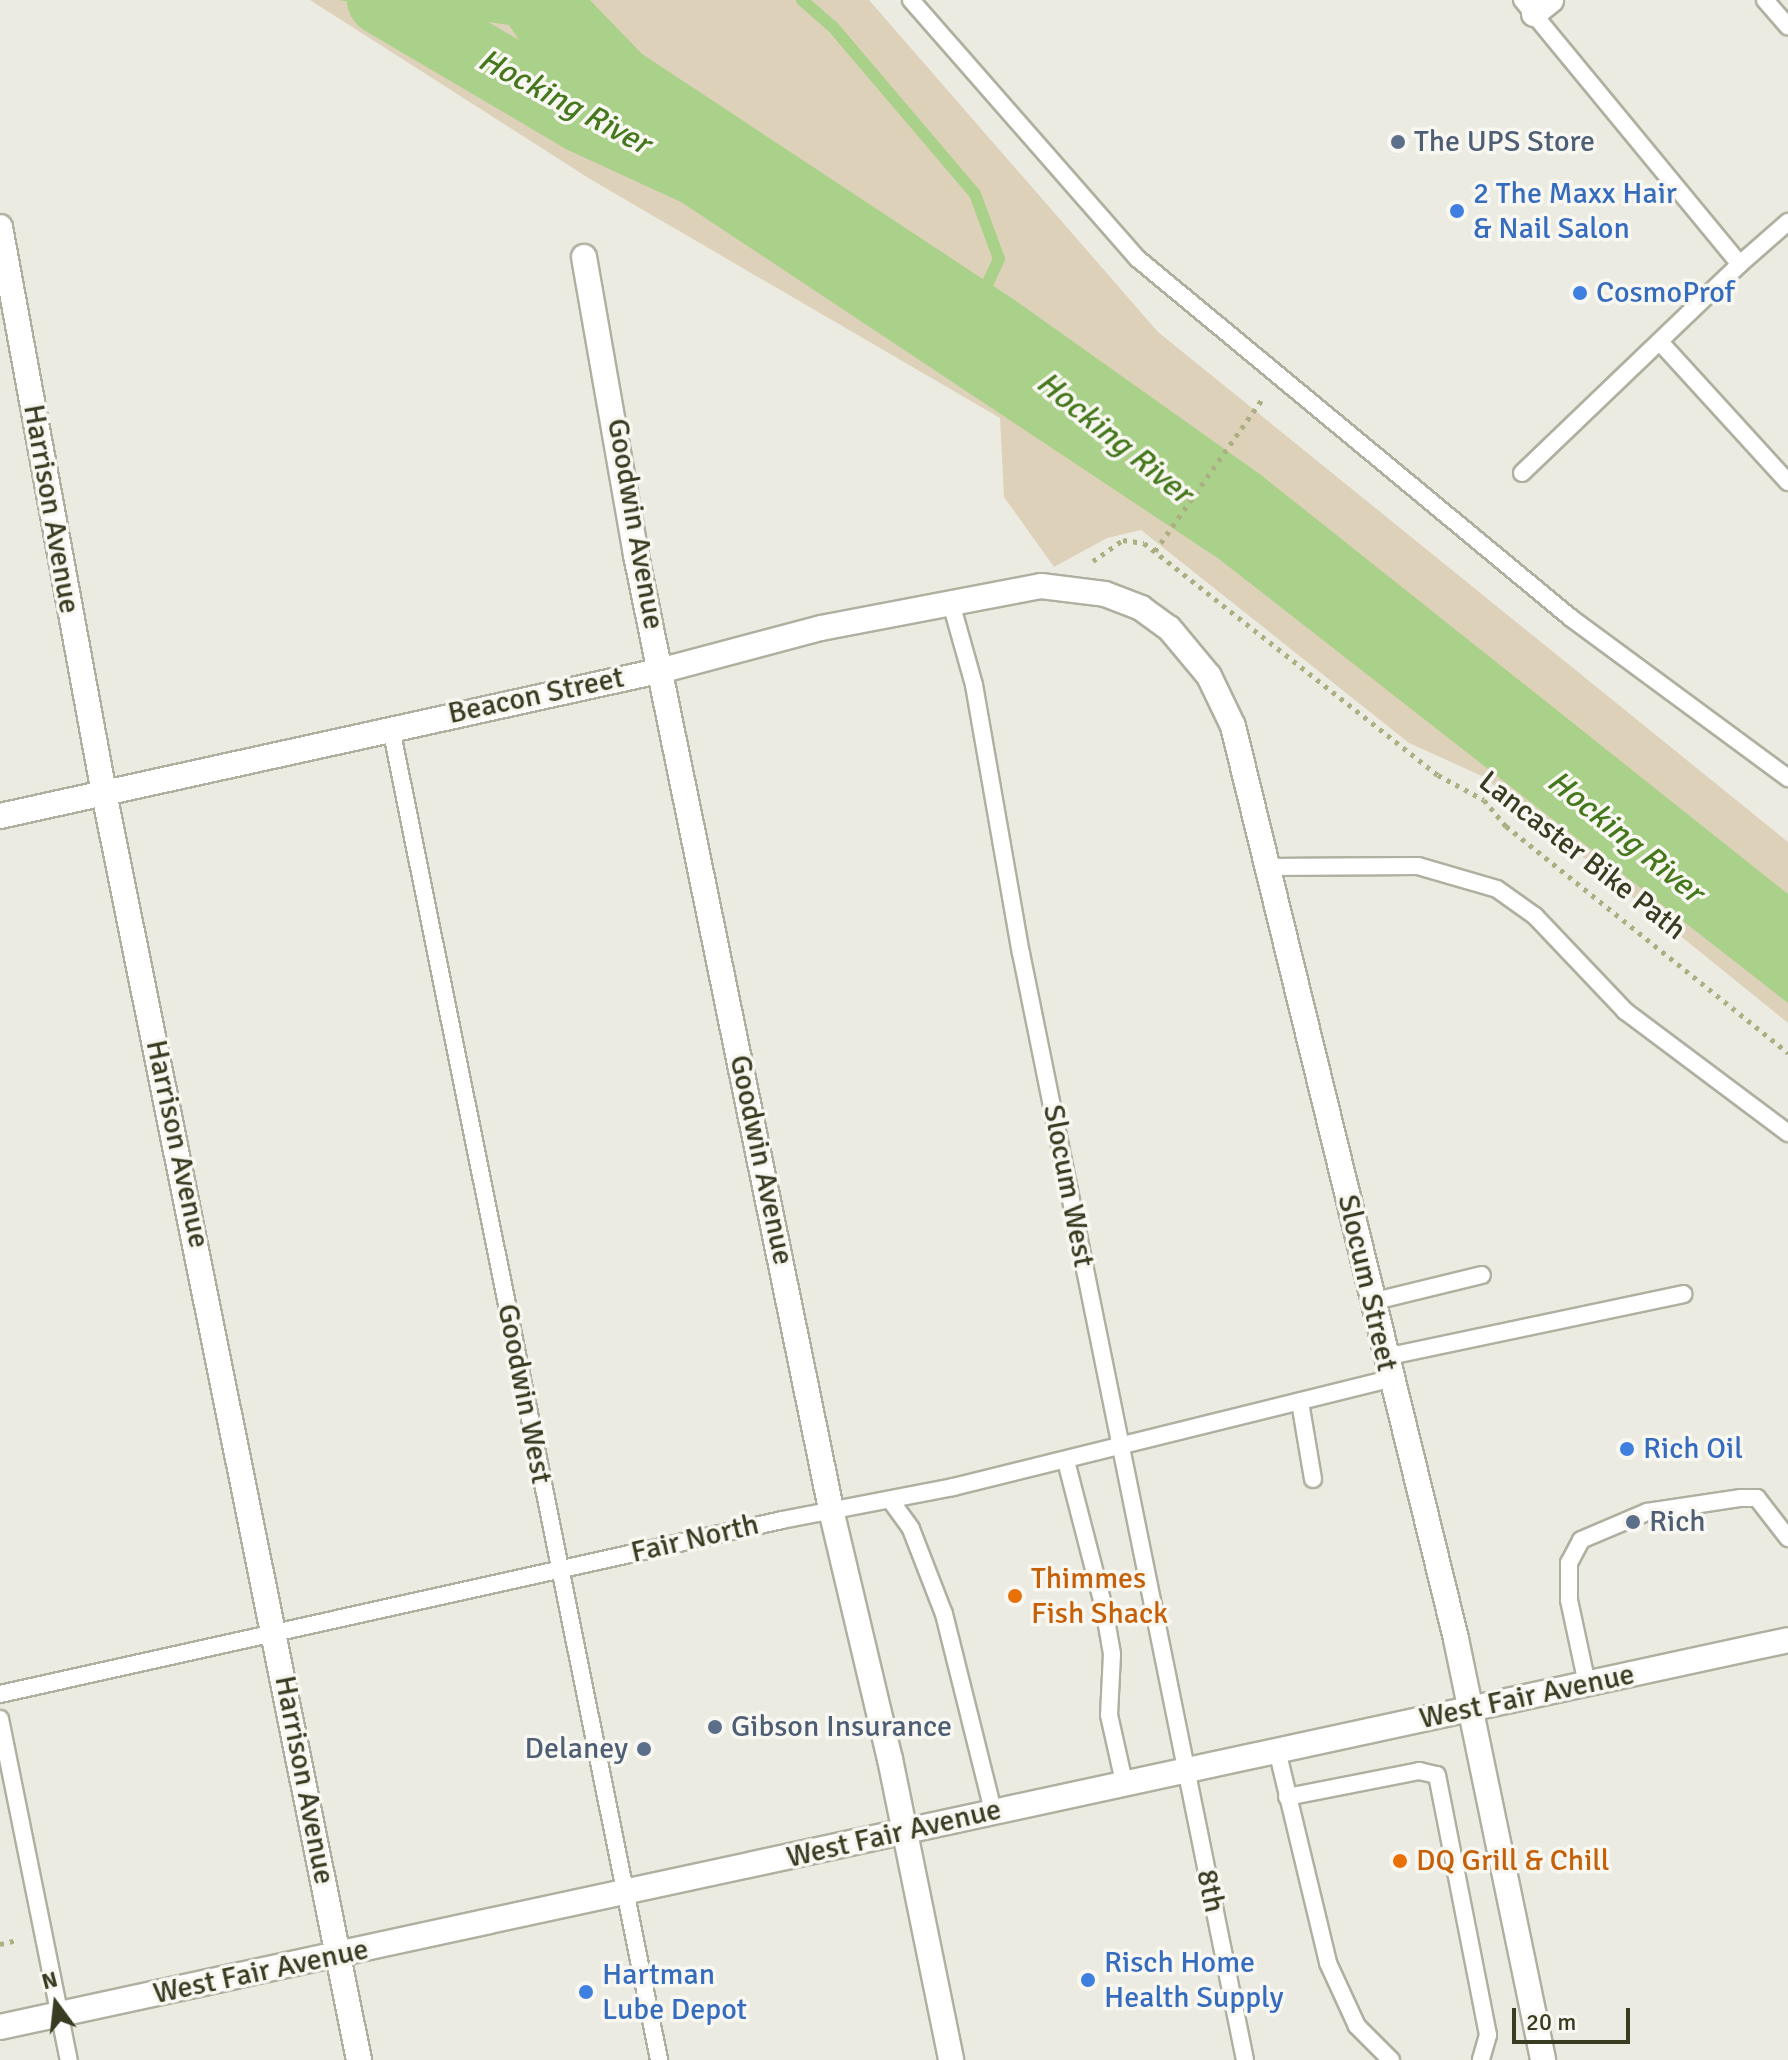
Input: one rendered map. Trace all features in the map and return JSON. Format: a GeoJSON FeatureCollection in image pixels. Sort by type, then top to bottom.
{"type":"FeatureCollection","features":[{"type":"Feature","properties":{"kind":"street","name":"Harrison Avenue"},"geometry":{"type":"LineString","coordinates":[[0,227],[104,793],[276,1631],[359,2060]]}},
{"type":"Feature","properties":{"kind":"street","name":"Goodwin Avenue"},"geometry":{"type":"LineString","coordinates":[[584,257],[636,555],[663,670],[832,1514],[904,1831],[951,2060]]}},
{"type":"Feature","properties":{"kind":"street","name":"Beacon Street"},"geometry":{"type":"LineString","coordinates":[[0,816],[663,670],[821,628],[1041,586],[1072,587]]}},
{"type":"Feature","properties":{"kind":"street","name":"Slocum Street"},"geometry":{"type":"LineString","coordinates":[[1072,587],[1141,608],[1193,652],[1233,726],[1471,1709],[1543,2060]]}},
{"type":"Feature","properties":{"kind":"street","name":"West Fair Avenue"},"geometry":{"type":"LineString","coordinates":[[0,2027],[60,2017],[626,1895],[1124,1782],[1788,1640]]}},
{"type":"Feature","properties":{"kind":"lane"},"geometry":{"type":"LineString","coordinates":[[911,0],[1138,259],[1571,618],[1788,778]]}},
{"type":"Feature","properties":{"kind":"lane"},"geometry":{"type":"LineString","coordinates":[[1765,0],[1788,26]]}},
{"type":"Feature","properties":{"kind":"lane"},"geometry":{"type":"LineString","coordinates":[[1536,5],[1740,264]]}},
{"type":"Feature","properties":{"kind":"lane"},"geometry":{"type":"LineString","coordinates":[[1522,473],[1788,222]]}},
{"type":"Feature","properties":{"kind":"lane"},"geometry":{"type":"LineString","coordinates":[[1660,342],[1788,482]]}},
{"type":"Feature","properties":{"kind":"lane","name":"Slocum West"},"geometry":{"type":"LineString","coordinates":[[951,603],[974,685],[1021,953],[1124,1448],[1185,1769]]}},
{"type":"Feature","properties":{"kind":"lane","name":"Goodwin West"},"geometry":{"type":"LineString","coordinates":[[391,728],[659,2060]]}},
{"type":"Feature","properties":{"kind":"lane"},"geometry":{"type":"LineString","coordinates":[[1266,867],[1418,866],[1497,889],[1535,916],[1625,1011],[1788,1133]]}},
{"type":"Feature","properties":{"kind":"lane"},"geometry":{"type":"LineString","coordinates":[[1371,1302],[1482,1275]]}},
{"type":"Feature","properties":{"kind":"lane","name":"Fair North"},"geometry":{"type":"LineString","coordinates":[[0,1694],[782,1520],[832,1514],[1124,1448],[1300,1402],[1387,1368],[1683,1294]]}},
{"type":"Feature","properties":{"kind":"lane"},"geometry":{"type":"LineString","coordinates":[[1300,1402],[1313,1479]]}},
{"type":"Feature","properties":{"kind":"lane"},"geometry":{"type":"LineString","coordinates":[[1066,1461],[1104,1608],[1112,1654],[1109,1715],[1124,1782]]}},
{"type":"Feature","properties":{"kind":"lane"},"geometry":{"type":"LineString","coordinates":[[1587,1684],[1569,1600],[1569,1563],[1581,1540],[1647,1512],[1741,1498],[1757,1498],[1788,1538]]}},
{"type":"Feature","properties":{"kind":"lane"},"geometry":{"type":"LineString","coordinates":[[891,1501],[911,1529],[944,1614],[971,1707],[993,1811]]}},
{"type":"Feature","properties":{"kind":"lane"},"geometry":{"type":"LineString","coordinates":[[0,1719],[69,2060]]}},
{"type":"Feature","properties":{"kind":"lane"},"geometry":{"type":"LineString","coordinates":[[1277,1750],[1328,1963],[1357,2026],[1391,2060]]}},
{"type":"Feature","properties":{"kind":"lane","name":"8th"},"geometry":{"type":"LineString","coordinates":[[1185,1769],[1245,2060]]}},
{"type":"Feature","properties":{"kind":"lane"},"geometry":{"type":"LineString","coordinates":[[1287,1797],[1419,1771],[1437,1775],[1488,2035],[1481,2060]]}},
{"type":"Feature","properties":{"kind":"path"},"geometry":{"type":"LineString","coordinates":[[1156,548],[1237,431],[1281,376]]}},
{"type":"Feature","properties":{"kind":"path","name":"Lancaster Bike Path"},"geometry":{"type":"LineString","coordinates":[[1072,587],[1086,566],[1123,540],[1136,539],[1156,548],[1438,775],[1484,800],[1506,826],[1788,1053]]}},
{"type":"Feature","properties":{"kind":"shaded area"},"geometry":{"type":"Polygon","coordinates":[[[310,0],[869,0],[1158,332],[1788,842],[1788,1023],[1484,777],[1409,743],[1141,530],[1107,538],[1054,567],[1004,497],[1000,418],[590,179],[310,0]]]}},
{"type":"Feature","properties":{"kind":"water"},"geometry":{"type":"Polygon","coordinates":[[[338,0],[590,0],[642,54],[1016,301],[1261,475],[1788,894],[1788,1003],[1219,559],[624,164],[591,99],[537,67],[509,25],[338,0]]]}},
{"type":"Feature","properties":{"kind":"waterway","name":"Hocking River"},"geometry":{"type":"LineString","coordinates":[[382,0],[582,118],[693,169]]}},
{"type":"Feature","properties":{"kind":"waterway"},"geometry":{"type":"LineString","coordinates":[[802,0],[833,27],[975,194],[999,259],[982,295]]}},
{"type":"Feature","properties":{"kind":"place","name":"The UPS Store"},"geometry":{"type":"Point","coordinates":[1398,142]}},
{"type":"Feature","properties":{"kind":"place","name":"2 The Maxx Hair & Nail Salon"},"geometry":{"type":"Point","coordinates":[1457,211]}},
{"type":"Feature","properties":{"kind":"place","name":"CosmoProf"},"geometry":{"type":"Point","coordinates":[1580,293]}},
{"type":"Feature","properties":{"kind":"place","name":"Rich Oil"},"geometry":{"type":"Point","coordinates":[1627,1449]}},
{"type":"Feature","properties":{"kind":"place","name":"Rich"},"geometry":{"type":"Point","coordinates":[1633,1522]}},
{"type":"Feature","properties":{"kind":"place","name":"Thimmes Fish Shack"},"geometry":{"type":"Point","coordinates":[1015,1596]}},
{"type":"Feature","properties":{"kind":"place","name":"Gibson Insurance"},"geometry":{"type":"Point","coordinates":[715,1727]}},
{"type":"Feature","properties":{"kind":"place","name":"Delaney"},"geometry":{"type":"Point","coordinates":[644,1749]}},
{"type":"Feature","properties":{"kind":"place","name":"DQ Grill & Chill"},"geometry":{"type":"Point","coordinates":[1400,1861]}},
{"type":"Feature","properties":{"kind":"place","name":"Risch Home Health Supply"},"geometry":{"type":"Point","coordinates":[1088,1980]}},
{"type":"Feature","properties":{"kind":"place","name":"Hartman Lube Depot"},"geometry":{"type":"Point","coordinates":[586,1992]}}]}
